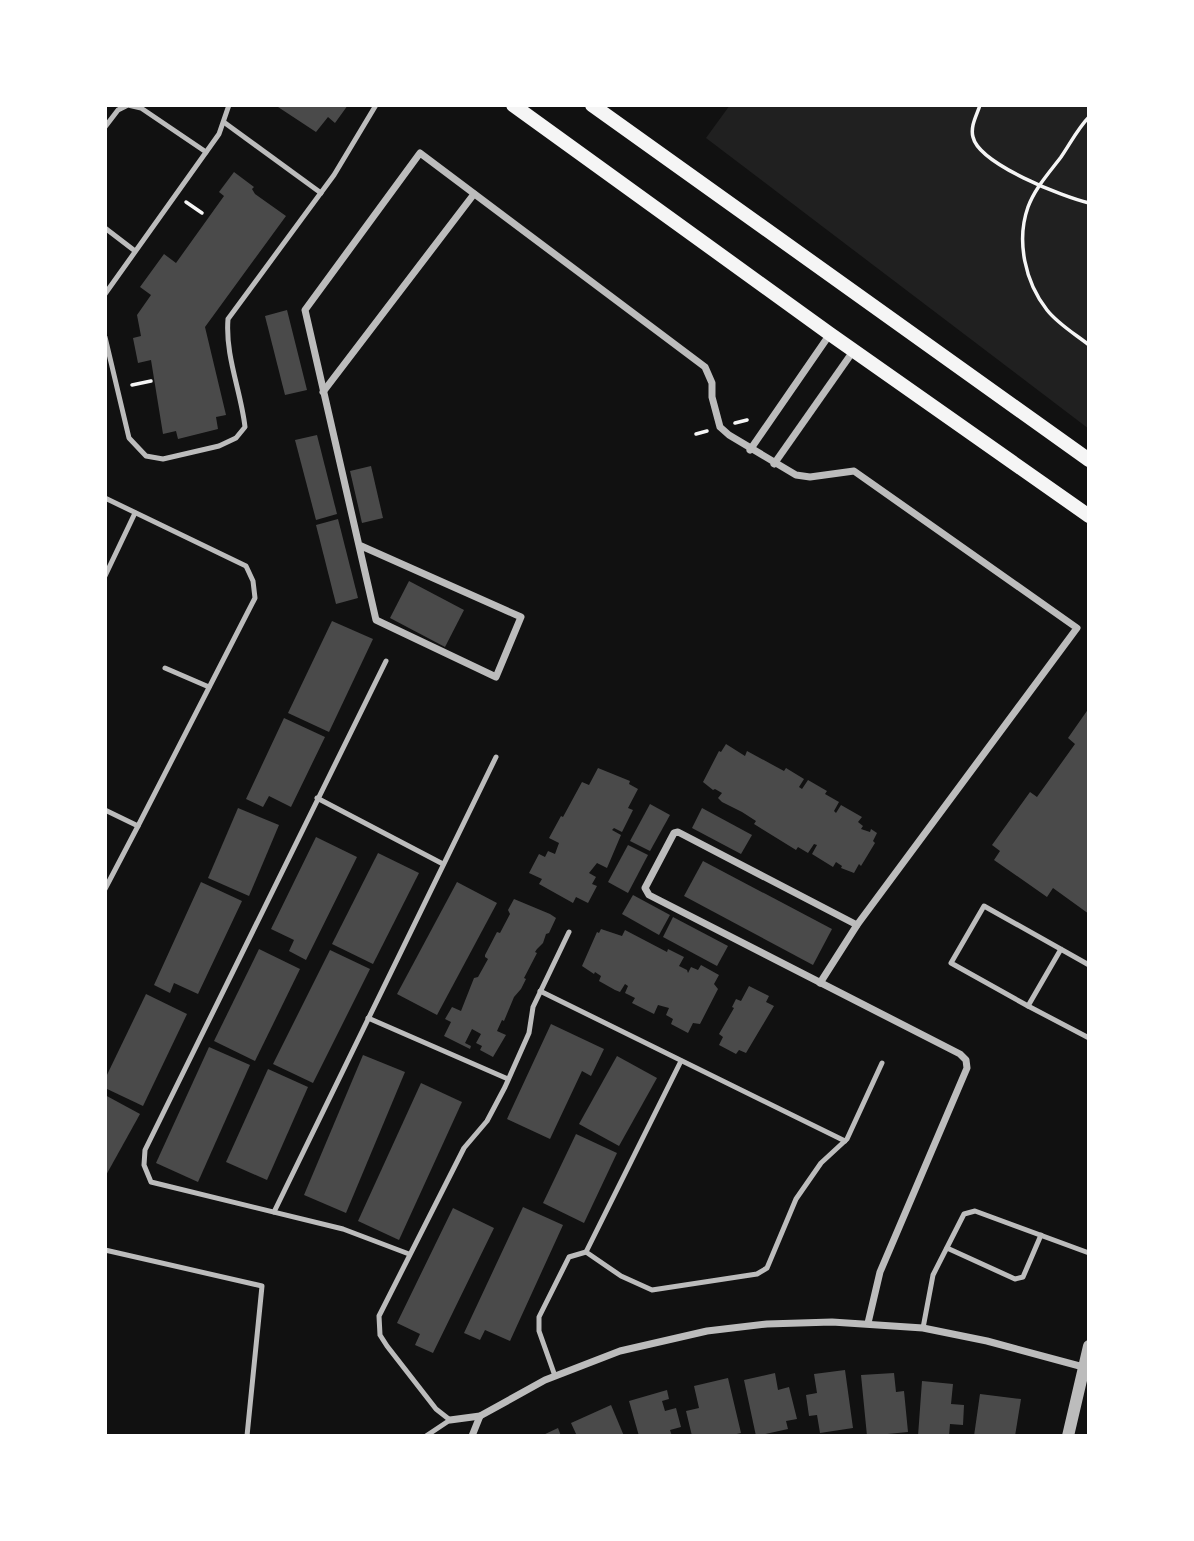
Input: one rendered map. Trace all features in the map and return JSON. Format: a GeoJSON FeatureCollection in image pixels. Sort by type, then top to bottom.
{"type":"FeatureCollection","features":[{"type":"Feature","properties":{"kind":"main road"},"geometry":{"type":"LineString","coordinates":[[513,105],[830,334],[1089,516]]}},
{"type":"Feature","properties":{"kind":"main road"},"geometry":{"type":"LineString","coordinates":[[592,105],[1089,460]]}},
{"type":"Feature","properties":{"kind":"street"},"geometry":{"type":"LineString","coordinates":[[359,545],[521,617],[496,677],[376,620],[305,310],[420,153],[705,367],[712,383],[712,397],[720,427],[750,450],[796,475],[810,477],[854,471],[1077,628],[857,925],[820,983]]}},
{"type":"Feature","properties":{"kind":"street"},"geometry":{"type":"LineString","coordinates":[[323,392],[474,194]]}},
{"type":"Feature","properties":{"kind":"street"},"geometry":{"type":"LineString","coordinates":[[750,450],[830,334]]}},
{"type":"Feature","properties":{"kind":"street"},"geometry":{"type":"LineString","coordinates":[[774,464],[854,350]]}},
{"type":"Feature","properties":{"kind":"street"},"geometry":{"type":"LineString","coordinates":[[857,925],[678,832],[674,833],[645,888],[649,895],[960,1054],[966,1060],[967,1068],[880,1272],[868,1323]]}},
{"type":"Feature","properties":{"kind":"street"},"geometry":{"type":"LineString","coordinates":[[450,1420],[480,1416],[555,1376],[621,1351],[707,1331],[767,1324],[868,1323],[923,1328],[1086,1368]]}},
{"type":"Feature","properties":{"kind":"street"},"geometry":{"type":"LineString","coordinates":[[1068,1436],[1089,1346]]}},
{"type":"Feature","properties":{"kind":"street"},"geometry":{"type":"LineString","coordinates":[[472,1436],[480,1416]]}},
{"type":"Feature","properties":{"kind":"lane"},"geometry":{"type":"LineString","coordinates":[[105,127],[117,110],[128,105],[141,108],[206,152]]}},
{"type":"Feature","properties":{"kind":"lane"},"geometry":{"type":"LineString","coordinates":[[105,294],[206,152],[225,123],[229,105]]}},
{"type":"Feature","properties":{"kind":"lane"},"geometry":{"type":"LineString","coordinates":[[105,337],[129,438],[146,456],[163,459],[219,446],[236,438],[245,427],[226,338],[228,319],[321,193],[376,105]]}},
{"type":"Feature","properties":{"kind":"lane"},"geometry":{"type":"LineString","coordinates":[[225,123],[321,193]]}},
{"type":"Feature","properties":{"kind":"lane"},"geometry":{"type":"LineString","coordinates":[[105,228],[135,251]]}},
{"type":"Feature","properties":{"kind":"lane"},"geometry":{"type":"LineString","coordinates":[[105,369],[114,373]]}},
{"type":"Feature","properties":{"kind":"lane"},"geometry":{"type":"LineString","coordinates":[[105,498],[246,566],[253,581],[255,598],[105,889]]}},
{"type":"Feature","properties":{"kind":"lane"},"geometry":{"type":"LineString","coordinates":[[105,576],[135,513]]}},
{"type":"Feature","properties":{"kind":"lane"},"geometry":{"type":"LineString","coordinates":[[386,661],[145,1150],[144,1165],[151,1182],[343,1229],[409,1254]]}},
{"type":"Feature","properties":{"kind":"lane"},"geometry":{"type":"LineString","coordinates":[[166,668],[209,687]]}},
{"type":"Feature","properties":{"kind":"lane"},"geometry":{"type":"LineString","coordinates":[[274,1212],[496,757]]}},
{"type":"Feature","properties":{"kind":"lane"},"geometry":{"type":"LineString","coordinates":[[317,798],[443,864]]}},
{"type":"Feature","properties":{"kind":"lane"},"geometry":{"type":"LineString","coordinates":[[105,810],[138,826]]}},
{"type":"Feature","properties":{"kind":"lane"},"geometry":{"type":"LineString","coordinates":[[1089,965],[984,906],[951,962],[1089,1038]]}},
{"type":"Feature","properties":{"kind":"lane"},"geometry":{"type":"LineString","coordinates":[[426,1436],[450,1420],[436,1409],[380,1335],[377,1325],[382,1307],[464,1148],[487,1121],[508,1079],[529,1033],[533,1007],[569,932]]}},
{"type":"Feature","properties":{"kind":"lane"},"geometry":{"type":"LineString","coordinates":[[1028,1006],[1061,949]]}},
{"type":"Feature","properties":{"kind":"lane"},"geometry":{"type":"LineString","coordinates":[[540,991],[845,1141]]}},
{"type":"Feature","properties":{"kind":"lane"},"geometry":{"type":"LineString","coordinates":[[369,1018],[508,1079]]}},
{"type":"Feature","properties":{"kind":"lane"},"geometry":{"type":"LineString","coordinates":[[555,1376],[539,1331],[539,1317],[569,1257],[586,1252],[681,1060]]}},
{"type":"Feature","properties":{"kind":"lane"},"geometry":{"type":"LineString","coordinates":[[586,1252],[621,1276],[652,1290],[757,1274],[767,1268],[796,1199],[821,1163],[845,1141],[881,1063]]}},
{"type":"Feature","properties":{"kind":"lane"},"geometry":{"type":"LineString","coordinates":[[923,1328],[933,1275],[964,1214],[975,1211],[1089,1253]]}},
{"type":"Feature","properties":{"kind":"lane"},"geometry":{"type":"LineString","coordinates":[[947,1248],[1015,1279],[1023,1277],[1041,1235]]}},
{"type":"Feature","properties":{"kind":"lane"},"geometry":{"type":"LineString","coordinates":[[105,1250],[262,1286],[247,1436]]}},
{"type":"Feature","properties":{"kind":"path"},"geometry":{"type":"LineString","coordinates":[[980,105],[972,131],[977,147],[1019,176],[1068,198],[1089,203]]}},
{"type":"Feature","properties":{"kind":"path"},"geometry":{"type":"LineString","coordinates":[[1089,117],[1040,186],[1028,206],[1024,221],[1024,259],[1028,277],[1048,311],[1089,345]]}},
{"type":"Feature","properties":{"kind":"path"},"geometry":{"type":"LineString","coordinates":[[176,195],[202,213]]}},
{"type":"Feature","properties":{"kind":"path"},"geometry":{"type":"LineString","coordinates":[[132,385],[151,381]]}},
{"type":"Feature","properties":{"kind":"shaded area"},"geometry":{"type":"Polygon","coordinates":[[[730,105],[1089,105],[1089,429],[706,138],[730,105]]]}},
{"type":"Feature","properties":{"kind":"building"},"geometry":{"type":"Polygon","coordinates":[[[275,105],[348,105],[335,123],[328,117],[316,132],[275,105]]]}},
{"type":"Feature","properties":{"kind":"building"},"geometry":{"type":"Polygon","coordinates":[[[234,172],[254,187],[252,189],[255,194],[286,216],[205,327],[226,415],[216,417],[218,429],[178,439],[176,431],[163,434],[151,360],[138,363],[133,338],[141,336],[137,315],[151,295],[140,287],[164,254],[176,263],[224,196],[219,192],[234,172]]]}},
{"type":"Feature","properties":{"kind":"building"},"geometry":{"type":"Polygon","coordinates":[[[287,310],[307,390],[285,395],[265,316],[287,310]]]}},
{"type":"Feature","properties":{"kind":"building"},"geometry":{"type":"Polygon","coordinates":[[[317,435],[337,514],[316,520],[295,440],[317,435]]]}},
{"type":"Feature","properties":{"kind":"building"},"geometry":{"type":"Polygon","coordinates":[[[371,466],[383,518],[362,523],[350,471],[371,466]]]}},
{"type":"Feature","properties":{"kind":"building"},"geometry":{"type":"Polygon","coordinates":[[[338,519],[358,598],[336,604],[316,525],[338,519]]]}},
{"type":"Feature","properties":{"kind":"building"},"geometry":{"type":"Polygon","coordinates":[[[409,581],[464,610],[445,647],[390,618],[409,581]]]}},
{"type":"Feature","properties":{"kind":"building"},"geometry":{"type":"Polygon","coordinates":[[[332,621],[373,639],[329,732],[288,713],[332,621]]]}},
{"type":"Feature","properties":{"kind":"building"},"geometry":{"type":"Polygon","coordinates":[[[1089,708],[1089,914],[1053,888],[1047,897],[994,860],[1000,851],[992,845],[1030,792],[1037,797],[1075,744],[1068,738],[1089,708]]]}},
{"type":"Feature","properties":{"kind":"building"},"geometry":{"type":"Polygon","coordinates":[[[284,718],[325,737],[291,807],[269,796],[263,807],[246,799],[284,718]]]}},
{"type":"Feature","properties":{"kind":"building"},"geometry":{"type":"Polygon","coordinates":[[[726,744],[745,756],[747,751],[784,771],[786,768],[804,779],[799,787],[802,789],[808,780],[827,791],[825,794],[839,802],[834,811],[836,813],[841,805],[862,817],[858,822],[863,826],[861,829],[870,832],[871,829],[877,833],[873,841],[875,843],[861,866],[859,864],[854,873],[841,868],[836,862],[833,867],[812,854],[817,845],[814,844],[808,853],[798,847],[796,850],[754,824],[756,821],[722,802],[718,798],[722,793],[703,782],[719,751],[721,752],[726,744]]]}},
{"type":"Feature","properties":{"kind":"building"},"geometry":{"type":"Polygon","coordinates":[[[598,768],[630,781],[629,784],[638,789],[628,808],[633,810],[622,832],[614,828],[612,830],[621,835],[607,868],[597,863],[589,873],[596,877],[592,884],[597,886],[588,903],[576,897],[573,903],[539,884],[542,879],[529,873],[539,854],[545,857],[548,851],[555,854],[559,843],[549,838],[582,782],[589,785],[598,768]]]}},
{"type":"Feature","properties":{"kind":"building"},"geometry":{"type":"Polygon","coordinates":[[[650,804],[670,815],[650,851],[630,841],[650,804]]]}},
{"type":"Feature","properties":{"kind":"building"},"geometry":{"type":"Polygon","coordinates":[[[238,808],[279,825],[249,896],[208,878],[238,808]]]}},
{"type":"Feature","properties":{"kind":"building"},"geometry":{"type":"Polygon","coordinates":[[[702,808],[752,835],[741,854],[692,828],[702,808]]]}},
{"type":"Feature","properties":{"kind":"building"},"geometry":{"type":"Polygon","coordinates":[[[316,837],[357,857],[306,960],[289,951],[294,940],[271,929],[316,837]]]}},
{"type":"Feature","properties":{"kind":"building"},"geometry":{"type":"Polygon","coordinates":[[[628,845],[648,855],[628,893],[608,882],[628,845]]]}},
{"type":"Feature","properties":{"kind":"building"},"geometry":{"type":"Polygon","coordinates":[[[378,853],[419,873],[373,964],[332,944],[378,853]]]}},
{"type":"Feature","properties":{"kind":"building"},"geometry":{"type":"Polygon","coordinates":[[[703,861],[832,929],[813,965],[684,896],[703,861]]]}},
{"type":"Feature","properties":{"kind":"building"},"geometry":{"type":"Polygon","coordinates":[[[201,882],[242,901],[198,994],[174,983],[170,993],[154,985],[201,882]]]}},
{"type":"Feature","properties":{"kind":"building"},"geometry":{"type":"Polygon","coordinates":[[[457,882],[497,903],[437,1015],[397,994],[457,882]]]}},
{"type":"Feature","properties":{"kind":"building"},"geometry":{"type":"Polygon","coordinates":[[[633,895],[670,915],[659,935],[622,914],[633,895]]]}},
{"type":"Feature","properties":{"kind":"building"},"geometry":{"type":"Polygon","coordinates":[[[514,899],[556,918],[535,952],[537,953],[524,978],[526,979],[497,1031],[506,1035],[493,1057],[480,1050],[482,1046],[476,1043],[481,1034],[472,1029],[465,1043],[471,1046],[470,1049],[444,1036],[451,1022],[445,1019],[452,1007],[461,1011],[474,978],[478,977],[488,959],[485,955],[510,914],[508,910],[514,899]]]}},
{"type":"Feature","properties":{"kind":"building"},"geometry":{"type":"Polygon","coordinates":[[[673,917],[728,946],[717,966],[663,937],[673,917]]]}},
{"type":"Feature","properties":{"kind":"building"},"geometry":{"type":"Polygon","coordinates":[[[601,929],[622,936],[625,930],[667,952],[668,949],[684,957],[679,966],[688,973],[691,967],[698,970],[701,965],[719,975],[714,984],[718,989],[700,1024],[693,1023],[688,1033],[671,1024],[673,1019],[666,1015],[669,1008],[658,1005],[654,1014],[632,1003],[635,998],[625,993],[628,986],[625,984],[620,992],[615,990],[599,981],[601,976],[582,966],[597,932],[601,929]]]}},
{"type":"Feature","properties":{"kind":"building"},"geometry":{"type":"Polygon","coordinates":[[[259,949],[300,969],[255,1061],[214,1041],[259,949]]]}},
{"type":"Feature","properties":{"kind":"building"},"geometry":{"type":"Polygon","coordinates":[[[330,950],[370,969],[313,1083],[273,1064],[330,950]]]}},
{"type":"Feature","properties":{"kind":"building"},"geometry":{"type":"Polygon","coordinates":[[[749,986],[769,996],[766,1002],[774,1006],[746,1053],[739,1050],[736,1054],[719,1045],[723,1037],[719,1034],[734,1008],[732,1007],[736,999],[741,1001],[749,986]]]}},
{"type":"Feature","properties":{"kind":"building"},"geometry":{"type":"Polygon","coordinates":[[[146,994],[187,1014],[143,1106],[105,1088],[105,1079],[146,994]]]}},
{"type":"Feature","properties":{"kind":"building"},"geometry":{"type":"Polygon","coordinates":[[[551,1024],[604,1049],[591,1076],[582,1071],[550,1139],[507,1119],[551,1024]]]}},
{"type":"Feature","properties":{"kind":"building"},"geometry":{"type":"Polygon","coordinates":[[[209,1047],[250,1065],[198,1182],[156,1163],[209,1047]]]}},
{"type":"Feature","properties":{"kind":"building"},"geometry":{"type":"Polygon","coordinates":[[[363,1055],[405,1072],[346,1213],[304,1195],[363,1055]]]}},
{"type":"Feature","properties":{"kind":"building"},"geometry":{"type":"Polygon","coordinates":[[[617,1056],[657,1078],[619,1146],[579,1124],[617,1056]]]}},
{"type":"Feature","properties":{"kind":"building"},"geometry":{"type":"Polygon","coordinates":[[[268,1069],[308,1087],[267,1180],[226,1162],[268,1069]]]}},
{"type":"Feature","properties":{"kind":"building"},"geometry":{"type":"Polygon","coordinates":[[[421,1083],[462,1102],[399,1240],[358,1221],[421,1083]]]}},
{"type":"Feature","properties":{"kind":"building"},"geometry":{"type":"Polygon","coordinates":[[[105,1095],[140,1114],[105,1177],[105,1095]]]}},
{"type":"Feature","properties":{"kind":"building"},"geometry":{"type":"Polygon","coordinates":[[[576,1134],[617,1153],[584,1223],[543,1203],[576,1134]]]}},
{"type":"Feature","properties":{"kind":"building"},"geometry":{"type":"Polygon","coordinates":[[[523,1207],[563,1225],[510,1341],[485,1330],[480,1340],[464,1333],[523,1207]]]}},
{"type":"Feature","properties":{"kind":"building"},"geometry":{"type":"Polygon","coordinates":[[[453,1208],[494,1228],[433,1353],[415,1345],[420,1334],[397,1323],[453,1208]]]}},
{"type":"Feature","properties":{"kind":"building"},"geometry":{"type":"Polygon","coordinates":[[[845,1370],[853,1428],[820,1433],[817,1415],[809,1416],[806,1395],[817,1393],[814,1374],[845,1370]]]}},
{"type":"Feature","properties":{"kind":"building"},"geometry":{"type":"Polygon","coordinates":[[[775,1373],[778,1390],[789,1387],[797,1419],[786,1421],[788,1429],[756,1436],[744,1380],[775,1373]]]}},
{"type":"Feature","properties":{"kind":"building"},"geometry":{"type":"Polygon","coordinates":[[[894,1373],[896,1392],[904,1391],[908,1432],[867,1436],[861,1375],[894,1373]]]}},
{"type":"Feature","properties":{"kind":"building"},"geometry":{"type":"Polygon","coordinates":[[[728,1378],[741,1433],[728,1436],[692,1436],[686,1411],[699,1408],[694,1386],[728,1378]]]}},
{"type":"Feature","properties":{"kind":"building"},"geometry":{"type":"Polygon","coordinates":[[[922,1381],[953,1384],[951,1404],[964,1405],[963,1425],[950,1424],[949,1436],[918,1436],[922,1381]]]}},
{"type":"Feature","properties":{"kind":"building"},"geometry":{"type":"Polygon","coordinates":[[[667,1390],[669,1399],[662,1401],[665,1411],[676,1408],[681,1427],[670,1430],[672,1436],[639,1436],[629,1401],[667,1390]]]}},
{"type":"Feature","properties":{"kind":"building"},"geometry":{"type":"Polygon","coordinates":[[[980,1394],[1021,1399],[1015,1436],[974,1436],[980,1394]]]}},
{"type":"Feature","properties":{"kind":"building"},"geometry":{"type":"Polygon","coordinates":[[[611,1405],[624,1436],[577,1436],[571,1423],[611,1405]]]}},
{"type":"Feature","properties":{"kind":"building"},"geometry":{"type":"Polygon","coordinates":[[[558,1428],[561,1436],[541,1436],[558,1428]]]}}]}
